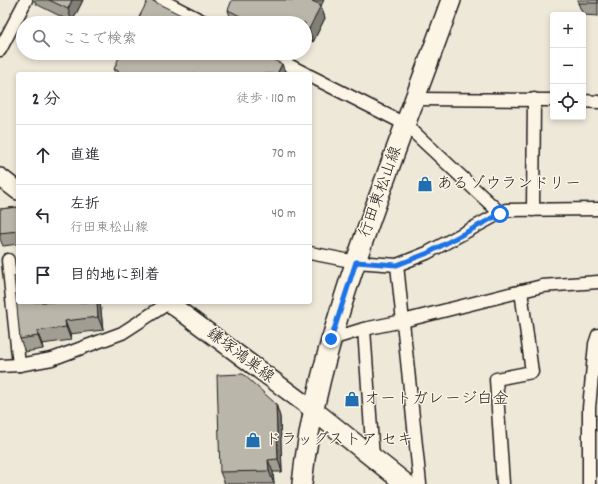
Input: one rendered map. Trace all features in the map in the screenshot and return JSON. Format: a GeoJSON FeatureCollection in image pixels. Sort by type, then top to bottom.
{"type":"FeatureCollection","features":[{"type":"Feature","properties":{"kind":"main road","name":"行田東松山線"},"geometry":{"type":"LineString","coordinates":[[302,484],[313,410],[331,339],[356,262],[451,0]]}},
{"type":"Feature","properties":{"kind":"main road","name":"鎌塚鴻巣線"},"geometry":{"type":"LineString","coordinates":[[172,304],[313,410]]}},
{"type":"Feature","properties":{"kind":"main road"},"geometry":{"type":"LineString","coordinates":[[313,410],[406,484]]}},
{"type":"Feature","properties":{"kind":"street"},"geometry":{"type":"LineString","coordinates":[[18,16],[26,0]]}},
{"type":"Feature","properties":{"kind":"street"},"geometry":{"type":"LineString","coordinates":[[161,0],[192,16]]}},
{"type":"Feature","properties":{"kind":"street"},"geometry":{"type":"LineString","coordinates":[[0,50],[16,19]]}},
{"type":"Feature","properties":{"kind":"street"},"geometry":{"type":"LineString","coordinates":[[279,60],[302,72]]}},
{"type":"Feature","properties":{"kind":"street"},"geometry":{"type":"LineString","coordinates":[[312,77],[405,124],[500,214]]}},
{"type":"Feature","properties":{"kind":"street"},"geometry":{"type":"LineString","coordinates":[[415,99],[550,100]]}},
{"type":"Feature","properties":{"kind":"street"},"geometry":{"type":"LineString","coordinates":[[533,210],[534,99]]}},
{"type":"Feature","properties":{"kind":"street"},"geometry":{"type":"LineString","coordinates":[[586,101],[598,102]]}},
{"type":"Feature","properties":{"kind":"street"},"geometry":{"type":"LineString","coordinates":[[312,253],[356,262],[397,265],[428,253],[506,210],[598,209]]}},
{"type":"Feature","properties":{"kind":"street"},"geometry":{"type":"LineString","coordinates":[[8,260],[20,365]]}},
{"type":"Feature","properties":{"kind":"street"},"geometry":{"type":"LineString","coordinates":[[397,265],[420,484]]}},
{"type":"Feature","properties":{"kind":"street"},"geometry":{"type":"LineString","coordinates":[[331,339],[364,329],[403,321],[542,286],[598,282]]}},
{"type":"Feature","properties":{"kind":"street"},"geometry":{"type":"LineString","coordinates":[[503,484],[496,378],[532,372],[521,291]]}},
{"type":"Feature","properties":{"kind":"street"},"geometry":{"type":"LineString","coordinates":[[0,366],[20,365],[52,359],[122,334],[166,304]]}},
{"type":"Feature","properties":{"kind":"street"},"geometry":{"type":"LineString","coordinates":[[364,329],[373,458]]}},
{"type":"Feature","properties":{"kind":"street"},"geometry":{"type":"LineString","coordinates":[[589,484],[589,408],[595,344],[598,335]]}},
{"type":"Feature","properties":{"kind":"building"},"geometry":{"type":"Polygon","coordinates":[[[49,0],[72,0],[68,9],[49,0]]]}},
{"type":"Feature","properties":{"kind":"building"},"geometry":{"type":"Polygon","coordinates":[[[148,0],[151,0],[183,16],[140,16],[148,0]]]}},
{"type":"Feature","properties":{"kind":"building"},"geometry":{"type":"Polygon","coordinates":[[[232,0],[313,0],[312,1],[321,5],[312,23],[312,16],[240,16],[228,10],[232,0]]]}},
{"type":"Feature","properties":{"kind":"building"},"geometry":{"type":"Polygon","coordinates":[[[578,0],[598,0],[598,3],[578,3],[578,0]]]}},
{"type":"Feature","properties":{"kind":"building"},"geometry":{"type":"Polygon","coordinates":[[[118,60],[274,60],[282,64],[278,72],[120,72],[114,69],[118,60]]]}},
{"type":"Feature","properties":{"kind":"building"},"geometry":{"type":"Polygon","coordinates":[[[16,207],[16,231],[0,233],[0,209],[16,207]]]}},
{"type":"Feature","properties":{"kind":"building"},"geometry":{"type":"Polygon","coordinates":[[[14,276],[16,276],[16,297],[14,276]]]}},
{"type":"Feature","properties":{"kind":"building"},"geometry":{"type":"Polygon","coordinates":[[[17,304],[97,304],[98,317],[65,321],[66,327],[37,331],[38,336],[20,339],[17,304]]]}},
{"type":"Feature","properties":{"kind":"building"},"geometry":{"type":"Polygon","coordinates":[[[243,374],[276,404],[278,459],[268,460],[269,471],[220,472],[217,375],[243,374]]]}},
{"type":"Feature","properties":{"kind":"place","name":"あるゾウランドリー"},"geometry":{"type":"Point","coordinates":[425,184]}},
{"type":"Feature","properties":{"kind":"place","name":"オートガレージ白金"},"geometry":{"type":"Point","coordinates":[352,399]}},
{"type":"Feature","properties":{"kind":"place","name":"ドラッグストア セキ"},"geometry":{"type":"Point","coordinates":[253,440]}},
{"type":"Feature","properties":{"kind":"route"},"geometry":{"type":"LineString","coordinates":[[331,339],[356,262],[397,265],[428,253],[500,214]]}}]}
